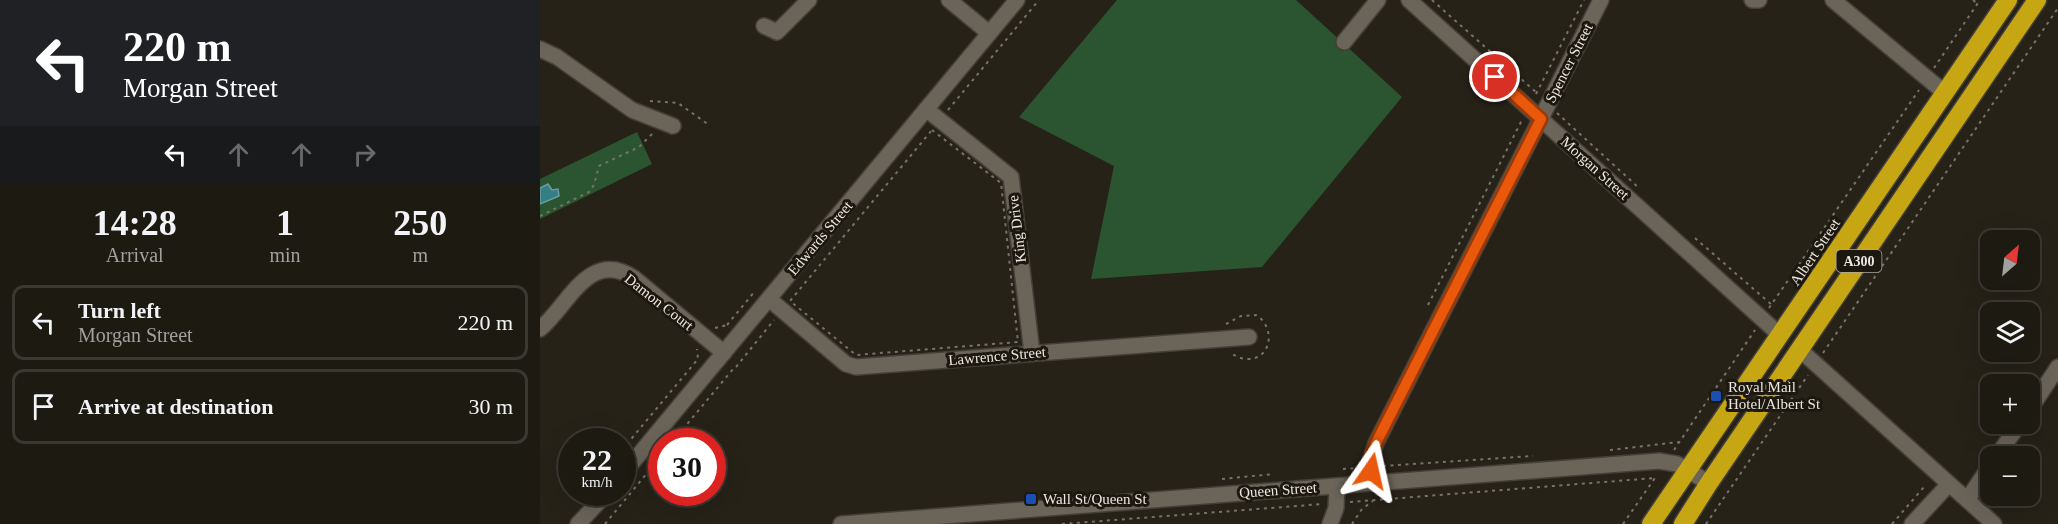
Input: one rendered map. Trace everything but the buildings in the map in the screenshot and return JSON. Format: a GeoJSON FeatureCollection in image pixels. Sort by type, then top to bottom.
{"type":"FeatureCollection","features":[{"type":"Feature","properties":{"kind":"highway","name":"A300"},"geometry":{"type":"LineString","coordinates":[[1683,524],[1708,483],[2037,0]]}},
{"type":"Feature","properties":{"kind":"highway","name":"Albert Street"},"geometry":{"type":"LineString","coordinates":[[1651,524],[1945,93],[2004,2]]}},
{"type":"Feature","properties":{"kind":"street"},"geometry":{"type":"LineString","coordinates":[[764,26],[777,32],[809,0]]}},
{"type":"Feature","properties":{"kind":"street"},"geometry":{"type":"LineString","coordinates":[[950,0],[989,33]]}},
{"type":"Feature","properties":{"kind":"street","name":"Edwards Street"},"geometry":{"type":"LineString","coordinates":[[636,458],[1017,0]]}},
{"type":"Feature","properties":{"kind":"street"},"geometry":{"type":"LineString","coordinates":[[1344,42],[1378,0]]}},
{"type":"Feature","properties":{"kind":"street","name":"Morgan Street"},"geometry":{"type":"LineString","coordinates":[[1409,0],[1780,335]]}},
{"type":"Feature","properties":{"kind":"street","name":"Spencer Street"},"geometry":{"type":"LineString","coordinates":[[1371,483],[1371,455],[1378,439],[1601,0]]}},
{"type":"Feature","properties":{"kind":"street"},"geometry":{"type":"LineString","coordinates":[[1752,0],[1759,0]]}},
{"type":"Feature","properties":{"kind":"street"},"geometry":{"type":"LineString","coordinates":[[1833,0],[1945,93]]}},
{"type":"Feature","properties":{"kind":"street"},"geometry":{"type":"LineString","coordinates":[[2004,2],[2024,21]]}},
{"type":"Feature","properties":{"kind":"street"},"geometry":{"type":"LineString","coordinates":[[540,49],[557,57],[625,106],[668,125]]}},
{"type":"Feature","properties":{"kind":"street","name":"King Drive"},"geometry":{"type":"LineString","coordinates":[[926,109],[1011,177],[1032,353]]}},
{"type":"Feature","properties":{"kind":"street","name":"Damon Court"},"geometry":{"type":"LineString","coordinates":[[540,329],[583,280],[596,273],[610,270],[622,272],[634,279],[724,353]]}},
{"type":"Feature","properties":{"kind":"street","name":"Lawrence Street"},"geometry":{"type":"LineString","coordinates":[[769,299],[846,364],[854,367],[1249,337]]}},
{"type":"Feature","properties":{"kind":"street"},"geometry":{"type":"LineString","coordinates":[[1799,350],[1994,524]]}},
{"type":"Feature","properties":{"kind":"street"},"geometry":{"type":"LineString","coordinates":[[2040,394],[2058,367]]}},
{"type":"Feature","properties":{"kind":"street","name":"Queen Street"},"geometry":{"type":"LineString","coordinates":[[842,524],[1666,461],[1677,464],[1708,483]]}},
{"type":"Feature","properties":{"kind":"street"},"geometry":{"type":"LineString","coordinates":[[1967,500],[1980,481]]}},
{"type":"Feature","properties":{"kind":"street"},"geometry":{"type":"LineString","coordinates":[[1912,524],[1949,484]]}},
{"type":"Feature","properties":{"kind":"street"},"geometry":{"type":"LineString","coordinates":[[1330,524],[1336,502],[1337,486]]}},
{"type":"Feature","properties":{"kind":"street"},"geometry":{"type":"LineString","coordinates":[[578,524],[595,506]]}},
{"type":"Feature","properties":{"kind":"street"},"geometry":{"type":"LineString","coordinates":[[594,524],[595,512],[599,506]]}},
{"type":"Feature","properties":{"kind":"path"},"geometry":{"type":"LineString","coordinates":[[948,110],[1039,0]]}},
{"type":"Feature","properties":{"kind":"path"},"geometry":{"type":"LineString","coordinates":[[1432,0],[1646,194]]}},
{"type":"Feature","properties":{"kind":"path"},"geometry":{"type":"LineString","coordinates":[[1428,305],[1584,0]]}},
{"type":"Feature","properties":{"kind":"path"},"geometry":{"type":"LineString","coordinates":[[1972,0],[1978,4]]}},
{"type":"Feature","properties":{"kind":"path"},"geometry":{"type":"LineString","coordinates":[[1623,524],[1980,0]]}},
{"type":"Feature","properties":{"kind":"path"},"geometry":{"type":"LineString","coordinates":[[1706,524],[2058,8]]}},
{"type":"Feature","properties":{"kind":"path"},"geometry":{"type":"LineString","coordinates":[[644,100],[675,102],[709,124]]}},
{"type":"Feature","properties":{"kind":"path"},"geometry":{"type":"LineString","coordinates":[[540,216],[589,192],[594,185],[600,166],[639,147],[668,125]]}},
{"type":"Feature","properties":{"kind":"path"},"geometry":{"type":"LineString","coordinates":[[932,130],[1001,183],[1018,342],[856,356],[790,301],[932,130]]}},
{"type":"Feature","properties":{"kind":"path"},"geometry":{"type":"LineString","coordinates":[[1688,232],[1772,305]]}},
{"type":"Feature","properties":{"kind":"path"},"geometry":{"type":"LineString","coordinates":[[727,325],[755,291]]}},
{"type":"Feature","properties":{"kind":"path"},"geometry":{"type":"LineString","coordinates":[[684,428],[774,319]]}},
{"type":"Feature","properties":{"kind":"path"},"geometry":{"type":"LineString","coordinates":[[636,433],[698,359],[697,348],[693,344],[701,334]]}},
{"type":"Feature","properties":{"kind":"path"},"geometry":{"type":"LineString","coordinates":[[1610,450],[1679,442]]}},
{"type":"Feature","properties":{"kind":"path"},"geometry":{"type":"LineString","coordinates":[[1343,469],[1541,455]]}},
{"type":"Feature","properties":{"kind":"path"},"geometry":{"type":"LineString","coordinates":[[605,524],[648,472]]}},
{"type":"Feature","properties":{"kind":"path"},"geometry":{"type":"LineString","coordinates":[[1222,479],[1274,474]]}},
{"type":"Feature","properties":{"kind":"path"},"geometry":{"type":"LineString","coordinates":[[1062,524],[1655,478]]}},
{"type":"Feature","properties":{"kind":"path"},"geometry":{"type":"LineString","coordinates":[[1352,524],[1362,509],[1376,500]]}},
{"type":"Feature","properties":{"kind":"green space"},"geometry":{"type":"Polygon","coordinates":[[[1117,0],[1296,0],[1402,97],[1262,267],[1091,279],[1114,166],[1019,117],[1117,0]]]}},
{"type":"Feature","properties":{"kind":"green space"},"geometry":{"type":"Polygon","coordinates":[[[637,132],[652,164],[540,219],[540,179],[637,132]]]}},
{"type":"Feature","properties":{"kind":"water"},"geometry":{"type":"Polygon","coordinates":[[[548,184],[552,190],[558,189],[559,196],[540,204],[540,188],[548,184]]]}},
{"type":"Feature","properties":{"kind":"place","name":"Royal Mail Hotel/Albert St"},"geometry":{"type":"Point","coordinates":[1716,396]}},
{"type":"Feature","properties":{"kind":"place","name":"Wall St/Queen St"},"geometry":{"type":"Point","coordinates":[1031,499]}},
{"type":"Feature","properties":{"kind":"route"},"geometry":{"type":"LineString","coordinates":[[1371,471],[1370,463],[1374,447],[1541,119],[1495,77]]}}]}
